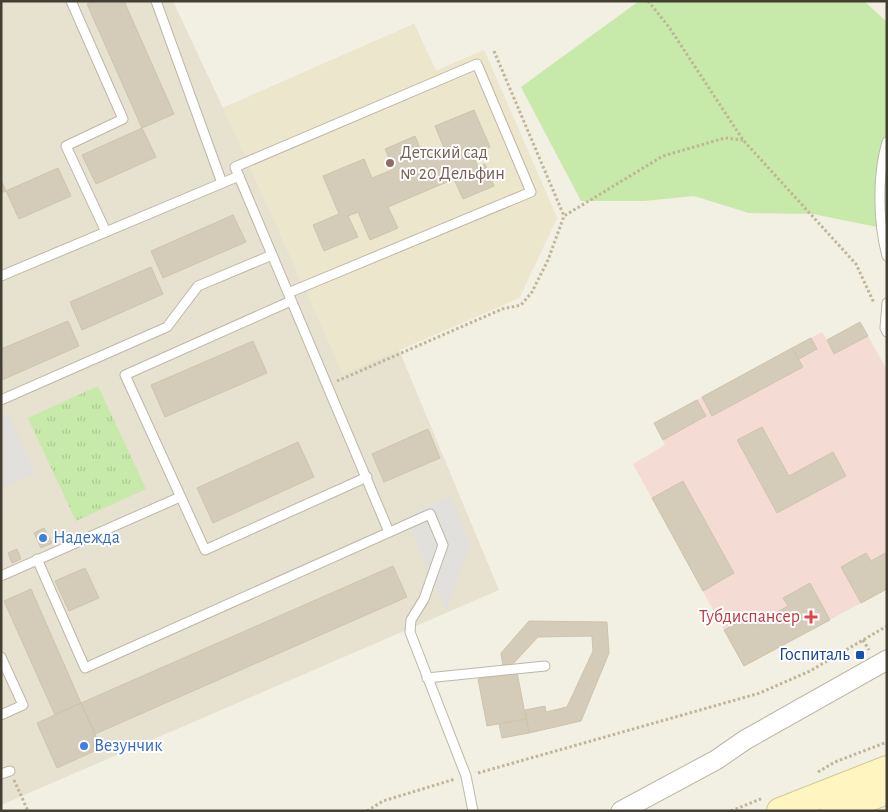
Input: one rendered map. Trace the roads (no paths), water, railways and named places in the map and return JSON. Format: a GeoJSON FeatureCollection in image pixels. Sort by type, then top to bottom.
{"type":"FeatureCollection","features":[{"type":"Feature","properties":{"kind":"main road"},"geometry":{"type":"LineString","coordinates":[[780,811],[887,769]]}},
{"type":"Feature","properties":{"kind":"main road"},"geometry":{"type":"LineString","coordinates":[[834,811],[887,791]]}},
{"type":"Feature","properties":{"kind":"street"},"geometry":{"type":"LineString","coordinates":[[621,811],[716,760],[745,740],[887,660]]}},
{"type":"Feature","properties":{"kind":"lane"},"geometry":{"type":"LineString","coordinates":[[71,1],[123,119],[66,146],[106,232]]}},
{"type":"Feature","properties":{"kind":"lane"},"geometry":{"type":"LineString","coordinates":[[156,1],[222,183]]}},
{"type":"Feature","properties":{"kind":"lane"},"geometry":{"type":"LineString","coordinates":[[367,477],[205,550],[125,375],[289,297],[531,192],[477,64],[235,167],[289,297],[367,477],[389,532]]}},
{"type":"Feature","properties":{"kind":"lane"},"geometry":{"type":"LineString","coordinates":[[887,142],[882,167],[880,208],[882,233],[887,256]]}},
{"type":"Feature","properties":{"kind":"lane"},"geometry":{"type":"LineString","coordinates":[[1,276],[239,176]]}},
{"type":"Feature","properties":{"kind":"lane"},"geometry":{"type":"LineString","coordinates":[[1,400],[167,327],[198,286],[272,254]]}},
{"type":"Feature","properties":{"kind":"lane"},"geometry":{"type":"LineString","coordinates":[[886,330],[887,303]]}},
{"type":"Feature","properties":{"kind":"lane"},"geometry":{"type":"LineString","coordinates":[[1,576],[180,497]]}},
{"type":"Feature","properties":{"kind":"lane"},"geometry":{"type":"LineString","coordinates":[[37,559],[85,668],[430,514],[443,545],[427,592],[414,613],[410,626],[411,638],[466,776],[473,811]]}},
{"type":"Feature","properties":{"kind":"lane"},"geometry":{"type":"LineString","coordinates":[[1,658],[23,705],[1,715]]}},
{"type":"Feature","properties":{"kind":"lane"},"geometry":{"type":"LineString","coordinates":[[427,678],[545,666]]}},
{"type":"Feature","properties":{"kind":"place","name":"Детский сад № 20 Дельфин"},"geometry":{"type":"Point","coordinates":[390,163]}},
{"type":"Feature","properties":{"kind":"place","name":"Надежда"},"geometry":{"type":"Point","coordinates":[43,538]}},
{"type":"Feature","properties":{"kind":"place","name":"Тубдиспансер"},"geometry":{"type":"Point","coordinates":[811,617]}},
{"type":"Feature","properties":{"kind":"place","name":"Госпиталь"},"geometry":{"type":"Point","coordinates":[860,655]}},
{"type":"Feature","properties":{"kind":"place","name":"Везунчик"},"geometry":{"type":"Point","coordinates":[84,746]}}]}
